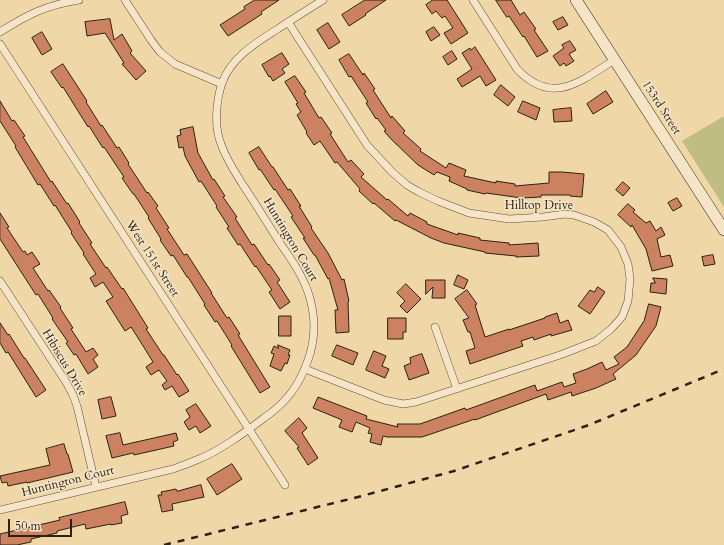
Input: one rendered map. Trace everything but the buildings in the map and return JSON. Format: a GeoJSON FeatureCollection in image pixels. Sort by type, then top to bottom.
{"type":"FeatureCollection","features":[{"type":"Feature","properties":{"kind":"street"},"geometry":{"type":"LineString","coordinates":[[0,32],[37,11],[52,5],[79,0]]}},
{"type":"Feature","properties":{"kind":"street"},"geometry":{"type":"LineString","coordinates":[[125,0],[160,52],[175,64],[222,84]]}},
{"type":"Feature","properties":{"kind":"street","name":"Huntington Court"},"geometry":{"type":"LineString","coordinates":[[0,510],[173,469],[200,459],[249,429],[273,412],[282,404],[294,389],[305,369],[310,355],[314,330],[311,303],[300,274],[232,167],[220,144],[216,108],[222,84],[233,63],[246,51],[323,0]]}},
{"type":"Feature","properties":{"kind":"street"},"geometry":{"type":"LineString","coordinates":[[473,0],[516,69],[524,77],[539,86],[556,89],[575,84],[614,60]]}},
{"type":"Feature","properties":{"kind":"street","name":"153rd Street"},"geometry":{"type":"LineString","coordinates":[[576,0],[724,230]]}},
{"type":"Feature","properties":{"kind":"street","name":"Hilltop Drive"},"geometry":{"type":"LineString","coordinates":[[288,22],[367,145],[392,172],[407,185],[438,201],[469,213],[509,219],[574,215],[594,222],[608,230],[621,247],[628,264],[630,280],[628,301],[622,317],[611,330],[596,341],[560,355],[416,402],[403,404],[390,402],[305,369]]}},
{"type":"Feature","properties":{"kind":"street","name":"West 151st Street"},"geometry":{"type":"LineString","coordinates":[[0,44],[285,485]]}},
{"type":"Feature","properties":{"kind":"street","name":"Hibiscus Drive"},"geometry":{"type":"LineString","coordinates":[[0,281],[73,395],[77,406],[96,487]]}},
{"type":"Feature","properties":{"kind":"street"},"geometry":{"type":"LineString","coordinates":[[435,327],[457,389]]}},
{"type":"Feature","properties":{"kind":"shaded area"},"geometry":{"type":"Polygon","coordinates":[[[724,116],[724,207],[682,141],[724,116]]]}},
{"type":"Feature","properties":{"kind":"railway"},"geometry":{"type":"LineString","coordinates":[[164,545],[358,497],[454,471],[589,425],[724,369]]}}]}
